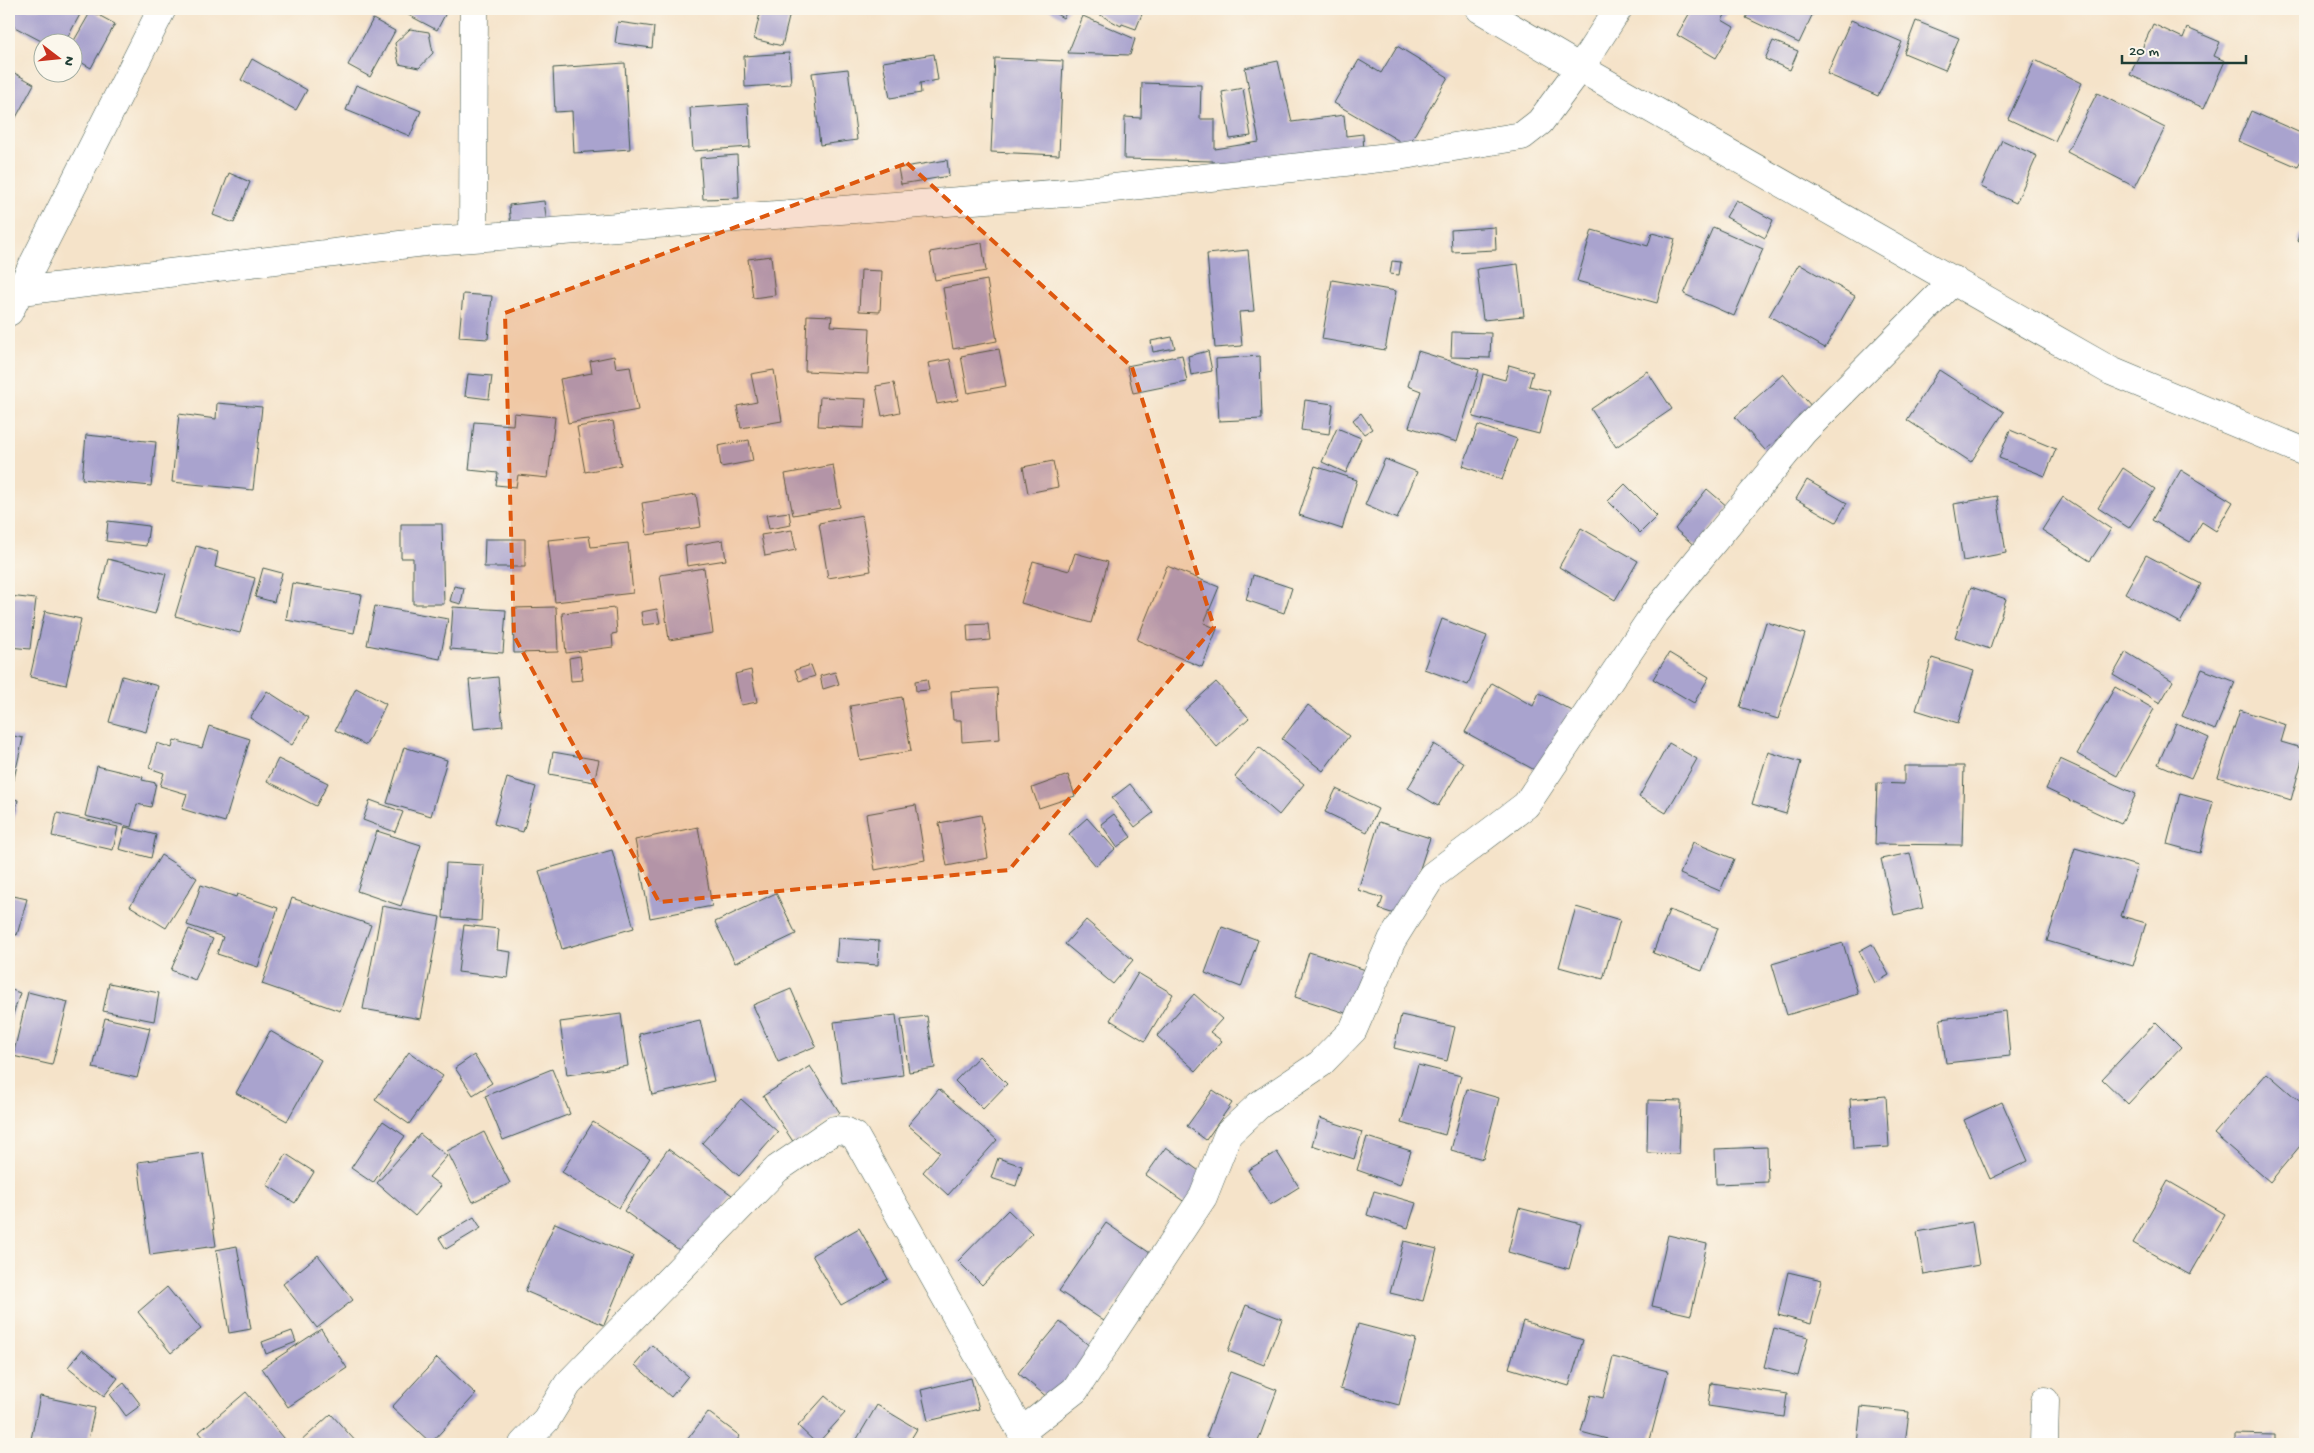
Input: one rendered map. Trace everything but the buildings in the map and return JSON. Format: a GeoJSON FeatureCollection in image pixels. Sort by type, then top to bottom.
{"type":"FeatureCollection","features":[{"type":"Feature","properties":{"kind":"street"},"geometry":{"type":"LineString","coordinates":[[15,302],[162,9]]}},
{"type":"Feature","properties":{"kind":"street"},"geometry":{"type":"LineString","coordinates":[[473,238],[474,9]]}},
{"type":"Feature","properties":{"kind":"street"},"geometry":{"type":"LineString","coordinates":[[1480,9],[1580,68],[2111,370],[2305,452]]}},
{"type":"Feature","properties":{"kind":"street"},"geometry":{"type":"LineString","coordinates":[[15,302],[433,240],[1078,192],[1398,156],[1522,136],[1540,122],[1580,68],[1618,9]]}},
{"type":"Feature","properties":{"kind":"street"},"geometry":{"type":"LineString","coordinates":[[523,1444],[546,1420],[568,1384],[777,1169],[834,1130],[845,1131],[855,1136],[1024,1438],[1075,1390],[1203,1197],[1228,1134],[1260,1105],[1320,1064],[1353,1030],[1392,940],[1432,876],[1526,805],[1654,614],[1803,432],[1954,280]]}},
{"type":"Feature","properties":{"kind":"street"},"geometry":{"type":"LineString","coordinates":[[2044,1444],[2045,1401]]}},
{"type":"Feature","properties":{"kind":"highlighted area"},"geometry":{"type":"Polygon","coordinates":[[[907,163],[1132,367],[1214,627],[1009,870],[659,902],[514,636],[505,313],[907,163]]]}}]}
